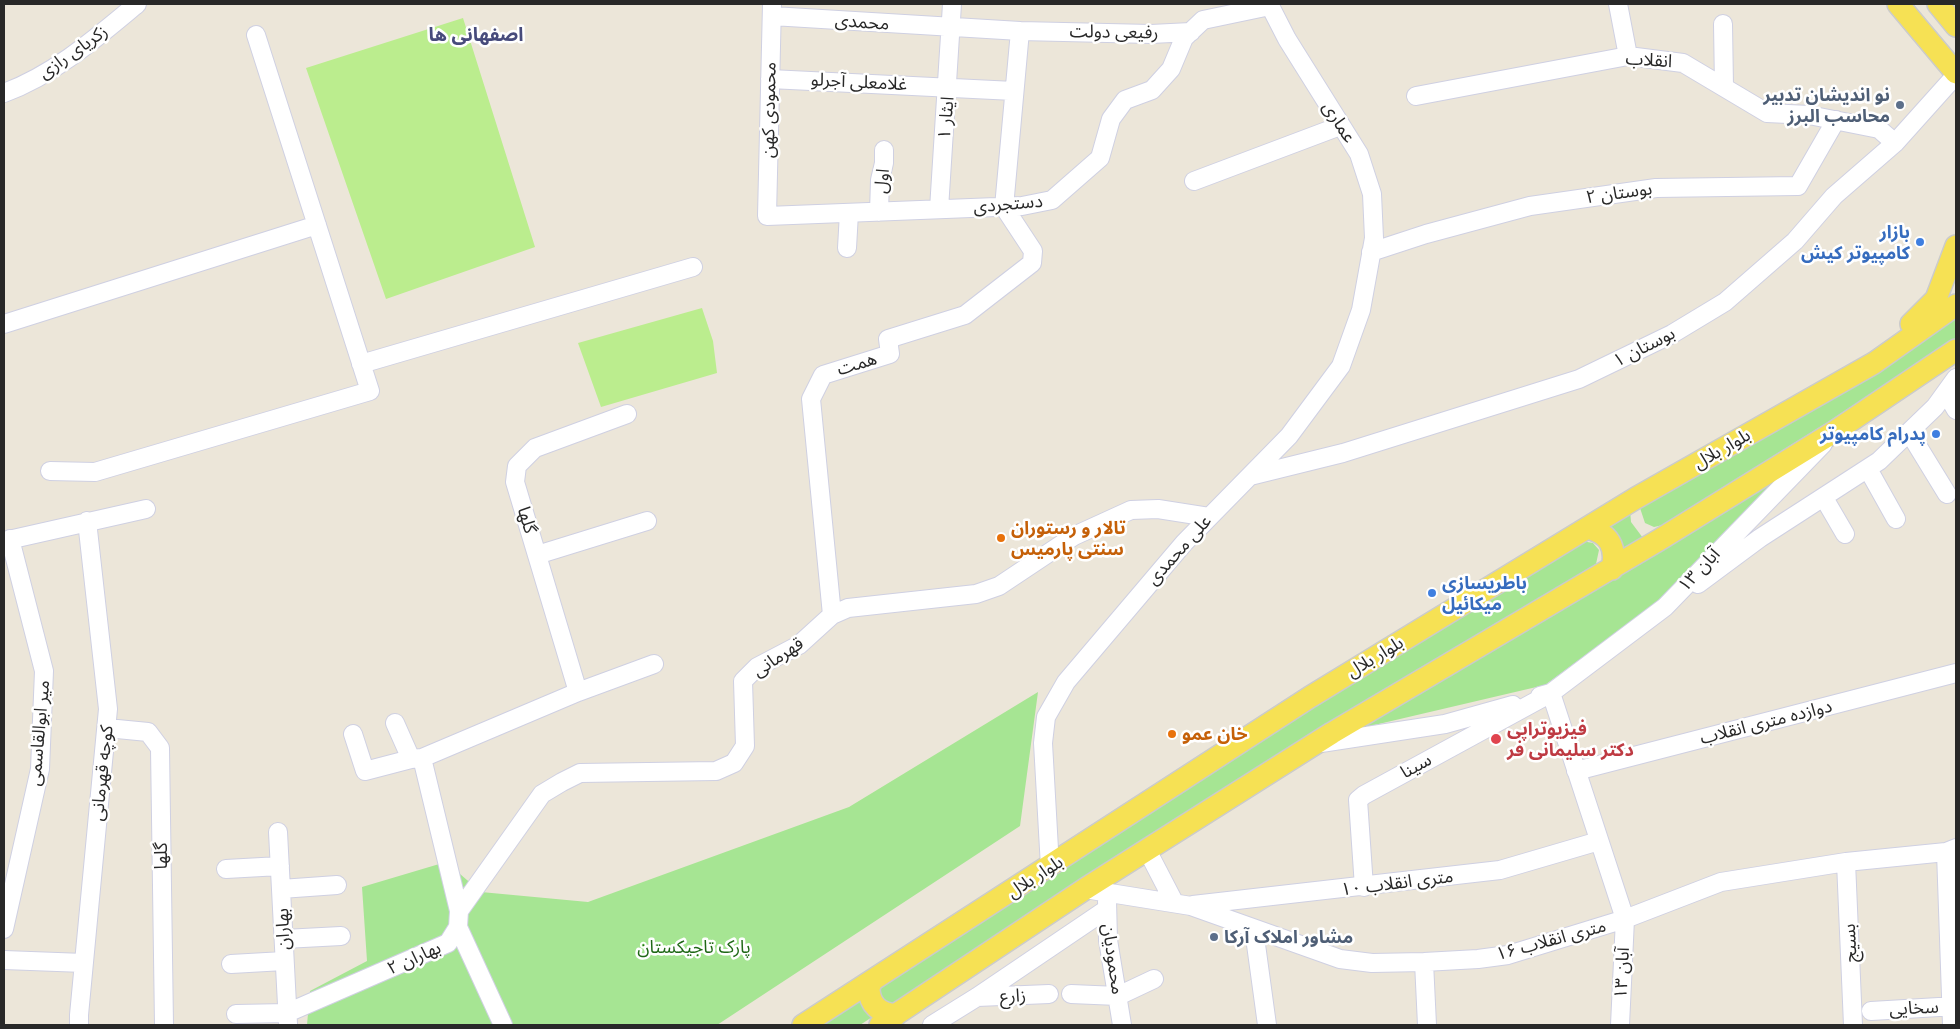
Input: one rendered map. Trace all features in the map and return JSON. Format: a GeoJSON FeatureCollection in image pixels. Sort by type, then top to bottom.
{"type":"FeatureCollection","features":[{"type":"Feature","properties":{"kind":"main road"},"geometry":{"type":"LineString","coordinates":[[1898,4],[1956,74]]}},
{"type":"Feature","properties":{"kind":"main road"},"geometry":{"type":"LineString","coordinates":[[1938,4],[1956,26]]}},
{"type":"Feature","properties":{"kind":"main road"},"geometry":{"type":"LineString","coordinates":[[1874,362],[1936,299],[1956,246]]}},
{"type":"Feature","properties":{"kind":"main road","name":"بلوار بلال"},"geometry":{"type":"LineString","coordinates":[[803,1025],[1050,867],[1310,697],[1587,528],[1874,362],[1956,305]]}},
{"type":"Feature","properties":{"kind":"main road"},"geometry":{"type":"LineString","coordinates":[[872,981],[868,988],[872,1002],[888,1020],[1146,850],[1315,744],[1612,569],[1834,432],[1956,350]]}},
{"type":"Feature","properties":{"kind":"main road"},"geometry":{"type":"LineString","coordinates":[[1587,528],[1598,530],[1610,542],[1615,558],[1612,569]]}},
{"type":"Feature","properties":{"kind":"street","name":"زکریای رازی"},"geometry":{"type":"LineString","coordinates":[[4,94],[22,86],[79,52],[137,4]]}},
{"type":"Feature","properties":{"kind":"street","name":"۱ ایثار"},"geometry":{"type":"LineString","coordinates":[[939,209],[952,28],[952,4]]}},
{"type":"Feature","properties":{"kind":"street"},"geometry":{"type":"LineString","coordinates":[[1618,4],[1628,56]]}},
{"type":"Feature","properties":{"kind":"street"},"geometry":{"type":"LineString","coordinates":[[1191,32],[1203,20],[1270,5]]}},
{"type":"Feature","properties":{"kind":"street","name":"عماری"},"geometry":{"type":"LineString","coordinates":[[1270,5],[1287,39],[1359,154],[1372,194],[1374,238],[1371,252]]}},
{"type":"Feature","properties":{"kind":"street","name":"محمدی"},"geometry":{"type":"LineString","coordinates":[[772,10],[952,28]]}},
{"type":"Feature","properties":{"kind":"street","name":"محمودی کهن"},"geometry":{"type":"LineString","coordinates":[[766,216],[772,10]]}},
{"type":"Feature","properties":{"kind":"street"},"geometry":{"type":"LineString","coordinates":[[1723,24],[1724,87]]}},
{"type":"Feature","properties":{"kind":"street","name":"رفیعی دولت"},"geometry":{"type":"LineString","coordinates":[[952,28],[1151,34],[1191,32]]}},
{"type":"Feature","properties":{"kind":"street"},"geometry":{"type":"LineString","coordinates":[[1004,207],[1020,31]]}},
{"type":"Feature","properties":{"kind":"street","name":"دستجردی"},"geometry":{"type":"LineString","coordinates":[[766,216],[1022,206],[1052,200],[1100,158],[1111,119],[1126,100],[1152,90],[1171,69],[1184,38],[1191,32]]}},
{"type":"Feature","properties":{"kind":"street"},"geometry":{"type":"LineString","coordinates":[[50,471],[95,472],[370,391],[256,36]]}},
{"type":"Feature","properties":{"kind":"street","name":"انقلاب"},"geometry":{"type":"LineString","coordinates":[[1416,96],[1628,56],[1683,63],[1767,113],[1809,115],[1879,129],[1896,143]]}},
{"type":"Feature","properties":{"kind":"street","name":"بوستان ۱"},"geometry":{"type":"LineString","coordinates":[[1249,476],[1352,451],[1579,379],[1672,334],[1724,302],[1795,242],[1834,196],[1896,143],[1956,74]]}},
{"type":"Feature","properties":{"kind":"street","name":"غلامعلی آجرلو"},"geometry":{"type":"LineString","coordinates":[[770,78],[1014,91]]}},
{"type":"Feature","properties":{"kind":"street","name":"بوستان ۲"},"geometry":{"type":"LineString","coordinates":[[1371,252],[1530,206],[1656,188],[1798,186],[1836,120]]}},
{"type":"Feature","properties":{"kind":"street"},"geometry":{"type":"LineString","coordinates":[[1194,181],[1340,126]]}},
{"type":"Feature","properties":{"kind":"street","name":"اول"},"geometry":{"type":"LineString","coordinates":[[879,212],[880,180],[884,163],[884,150]]}},
{"type":"Feature","properties":{"kind":"street","name":"همت"},"geometry":{"type":"LineString","coordinates":[[832,615],[811,399],[823,375],[890,354],[888,338],[965,315],[1032,263],[1033,250],[1004,207]]}},
{"type":"Feature","properties":{"kind":"street"},"geometry":{"type":"LineString","coordinates":[[847,248],[849,213]]}},
{"type":"Feature","properties":{"kind":"street"},"geometry":{"type":"LineString","coordinates":[[4,324],[317,225]]}},
{"type":"Feature","properties":{"kind":"street","name":"علی محمدی"},"geometry":{"type":"LineString","coordinates":[[1050,867],[1043,743],[1046,718],[1066,682],[1184,543],[1289,436],[1341,366],[1361,310],[1371,252]]}},
{"type":"Feature","properties":{"kind":"street"},"geometry":{"type":"LineString","coordinates":[[361,364],[693,267]]}},
{"type":"Feature","properties":{"kind":"street"},"geometry":{"type":"LineString","coordinates":[[1665,607],[1760,538],[1879,461],[1946,393],[1956,378]]}},
{"type":"Feature","properties":{"kind":"street"},"geometry":{"type":"LineString","coordinates":[[1946,393],[1956,410]]}},
{"type":"Feature","properties":{"kind":"street","name":"گلها"},"geometry":{"type":"LineString","coordinates":[[578,692],[515,482],[517,466],[535,448],[627,414]]}},
{"type":"Feature","properties":{"kind":"street","name":"۱۳ آبان"},"geometry":{"type":"LineString","coordinates":[[1315,744],[1444,724],[1551,693],[1665,607],[1740,527],[1783,487],[1834,432]]}},
{"type":"Feature","properties":{"kind":"street"},"geometry":{"type":"LineString","coordinates":[[1909,432],[1947,494]]}},
{"type":"Feature","properties":{"kind":"street"},"geometry":{"type":"LineString","coordinates":[[1868,469],[1896,520]]}},
{"type":"Feature","properties":{"kind":"street"},"geometry":{"type":"LineString","coordinates":[[1824,498],[1845,534]]}},
{"type":"Feature","properties":{"kind":"street"},"geometry":{"type":"LineString","coordinates":[[7,540],[146,509]]}},
{"type":"Feature","properties":{"kind":"street","name":"قهرمانی"},"geometry":{"type":"LineString","coordinates":[[458,919],[542,794],[562,782],[580,774],[716,771],[734,763],[745,746],[743,681],[757,667],[799,645],[832,615],[848,608],[976,594],[999,586],[1074,536],[1131,510],[1158,509],[1209,517]]}},
{"type":"Feature","properties":{"kind":"street"},"geometry":{"type":"LineString","coordinates":[[537,555],[647,521]]}},
{"type":"Feature","properties":{"kind":"street","name":"کوچه قهرمانی"},"geometry":{"type":"LineString","coordinates":[[79,1025],[108,709],[87,522]]}},
{"type":"Feature","properties":{"kind":"street","name":"میر ابوالقاسمی"},"geometry":{"type":"LineString","coordinates":[[4,928],[40,769],[44,670],[7,540]]}},
{"type":"Feature","properties":{"kind":"street"},"geometry":{"type":"LineString","coordinates":[[353,734],[365,771],[417,758],[578,692],[654,664]]}},
{"type":"Feature","properties":{"kind":"street","name":"دوازده متری انقلاب"},"geometry":{"type":"LineString","coordinates":[[1576,771],[1956,673]]}},
{"type":"Feature","properties":{"kind":"street","name":"۱۳ آبان"},"geometry":{"type":"LineString","coordinates":[[1551,693],[1625,920],[1620,1025]]}},
{"type":"Feature","properties":{"kind":"street","name":"سینا"},"geometry":{"type":"LineString","coordinates":[[1364,887],[1358,800],[1551,693]]}},
{"type":"Feature","properties":{"kind":"street"},"geometry":{"type":"LineString","coordinates":[[395,723],[417,758],[458,919],[503,1025]]}},
{"type":"Feature","properties":{"kind":"street","name":"گلها"},"geometry":{"type":"LineString","coordinates":[[107,728],[148,732],[160,748],[164,1025]]}},
{"type":"Feature","properties":{"kind":"street","name":"بهاران"},"geometry":{"type":"LineString","coordinates":[[278,832],[287,1019]]}},
{"type":"Feature","properties":{"kind":"street","name":"۱۰ متری انقلاب"},"geometry":{"type":"LineString","coordinates":[[1183,904],[1364,887],[1500,870],[1599,841]]}},
{"type":"Feature","properties":{"kind":"street"},"geometry":{"type":"LineString","coordinates":[[1146,850],[1183,904]]}},
{"type":"Feature","properties":{"kind":"street"},"geometry":{"type":"LineString","coordinates":[[1951,850],[1954,1006],[1952,1025]]}},
{"type":"Feature","properties":{"kind":"street","name":"۱۶ متری انقلاب"},"geometry":{"type":"LineString","coordinates":[[1085,889],[1107,901],[1183,904],[1340,959],[1372,963],[1424,962],[1508,955],[1625,920],[1721,882],[1846,862],[1951,850]]}},
{"type":"Feature","properties":{"kind":"street","name":"بسیج"},"geometry":{"type":"LineString","coordinates":[[1846,862],[1854,1025]]}},
{"type":"Feature","properties":{"kind":"street"},"geometry":{"type":"LineString","coordinates":[[226,869],[280,866]]}},
{"type":"Feature","properties":{"kind":"street"},"geometry":{"type":"LineString","coordinates":[[281,889],[336,884]]}},
{"type":"Feature","properties":{"kind":"street"},"geometry":{"type":"LineString","coordinates":[[932,1025],[977,997],[1107,901]]}},
{"type":"Feature","properties":{"kind":"street","name":"محمودیان"},"geometry":{"type":"LineString","coordinates":[[1107,901],[1108,940],[1122,1025]]}},
{"type":"Feature","properties":{"kind":"street","name":"بهاران ۲"},"geometry":{"type":"LineString","coordinates":[[287,1019],[448,943],[458,919]]}},
{"type":"Feature","properties":{"kind":"street"},"geometry":{"type":"LineString","coordinates":[[1254,930],[1267,1025]]}},
{"type":"Feature","properties":{"kind":"street"},"geometry":{"type":"LineString","coordinates":[[284,940],[341,936]]}},
{"type":"Feature","properties":{"kind":"street"},"geometry":{"type":"LineString","coordinates":[[4,960],[84,964]]}},
{"type":"Feature","properties":{"kind":"street"},"geometry":{"type":"LineString","coordinates":[[231,964],[284,961]]}},
{"type":"Feature","properties":{"kind":"street"},"geometry":{"type":"LineString","coordinates":[[1424,962],[1427,1025]]}},
{"type":"Feature","properties":{"kind":"street"},"geometry":{"type":"LineString","coordinates":[[1072,994],[1118,996],[1154,979]]}},
{"type":"Feature","properties":{"kind":"street","name":"زارع"},"geometry":{"type":"LineString","coordinates":[[977,997],[1049,994]]}},
{"type":"Feature","properties":{"kind":"street","name":"سخایی"},"geometry":{"type":"LineString","coordinates":[[1871,1011],[1954,1006]]}},
{"type":"Feature","properties":{"kind":"street"},"geometry":{"type":"LineString","coordinates":[[236,1014],[287,1019]]}},
{"type":"Feature","properties":{"kind":"green space"},"geometry":{"type":"Polygon","coordinates":[[[463,18],[535,247],[386,299],[306,68],[463,18]]]}},
{"type":"Feature","properties":{"kind":"green space"},"geometry":{"type":"Polygon","coordinates":[[[702,308],[713,341],[717,373],[601,407],[578,343],[702,308]]]}},
{"type":"Feature","properties":{"kind":"green space"},"geometry":{"type":"Polygon","coordinates":[[[1956,316],[1956,338],[1828,422],[1663,525],[1654,527],[1645,523],[1640,508],[1956,316]]]}},
{"type":"Feature","properties":{"kind":"green space"},"geometry":{"type":"Polygon","coordinates":[[[1794,464],[1659,601],[1545,685],[1353,730],[1794,464]]]}},
{"type":"Feature","properties":{"kind":"green space"},"geometry":{"type":"Polygon","coordinates":[[[1630,510],[1631,522],[1643,538],[1620,559],[1602,529],[1630,510]]]}},
{"type":"Feature","properties":{"kind":"green space"},"geometry":{"type":"Polygon","coordinates":[[[1582,541],[1593,543],[1599,550],[1596,564],[1296,747],[1026,916],[860,1025],[820,1025],[1359,677],[1582,541]]]}},
{"type":"Feature","properties":{"kind":"green space","name":"پارک تاجیکستان"},"geometry":{"type":"Polygon","coordinates":[[[1038,692],[1020,826],[717,1025],[307,1025],[310,991],[367,961],[362,887],[446,862],[481,892],[588,902],[849,807],[1038,692]]]}},
{"type":"Feature","properties":{"kind":"place","name":"نو اندیشان تدبیر محاسب البرز"},"geometry":{"type":"Point","coordinates":[1900,105]}},
{"type":"Feature","properties":{"kind":"place","name":"بازار کامپیوتر کیش"},"geometry":{"type":"Point","coordinates":[1920,242]}},
{"type":"Feature","properties":{"kind":"place","name":"پدرام کامپیوتر"},"geometry":{"type":"Point","coordinates":[1936,434]}},
{"type":"Feature","properties":{"kind":"place","name":"تالار و رستوران سنتی پارمیس"},"geometry":{"type":"Point","coordinates":[1001,538]}},
{"type":"Feature","properties":{"kind":"place","name":"باطریسازی میکائیل"},"geometry":{"type":"Point","coordinates":[1432,593]}},
{"type":"Feature","properties":{"kind":"place","name":"خان عمو"},"geometry":{"type":"Point","coordinates":[1172,734]}},
{"type":"Feature","properties":{"kind":"place","name":"فیزیوتراپی دکتر سلیمانی فر"},"geometry":{"type":"Point","coordinates":[1496,739]}},
{"type":"Feature","properties":{"kind":"place","name":"مشاور املاک آرکا"},"geometry":{"type":"Point","coordinates":[1214,937]}},
{"type":"Feature","properties":{"kind":"district","name":"اصفهانی ها"},"geometry":{"type":"Point","coordinates":[476,35]}}]}
